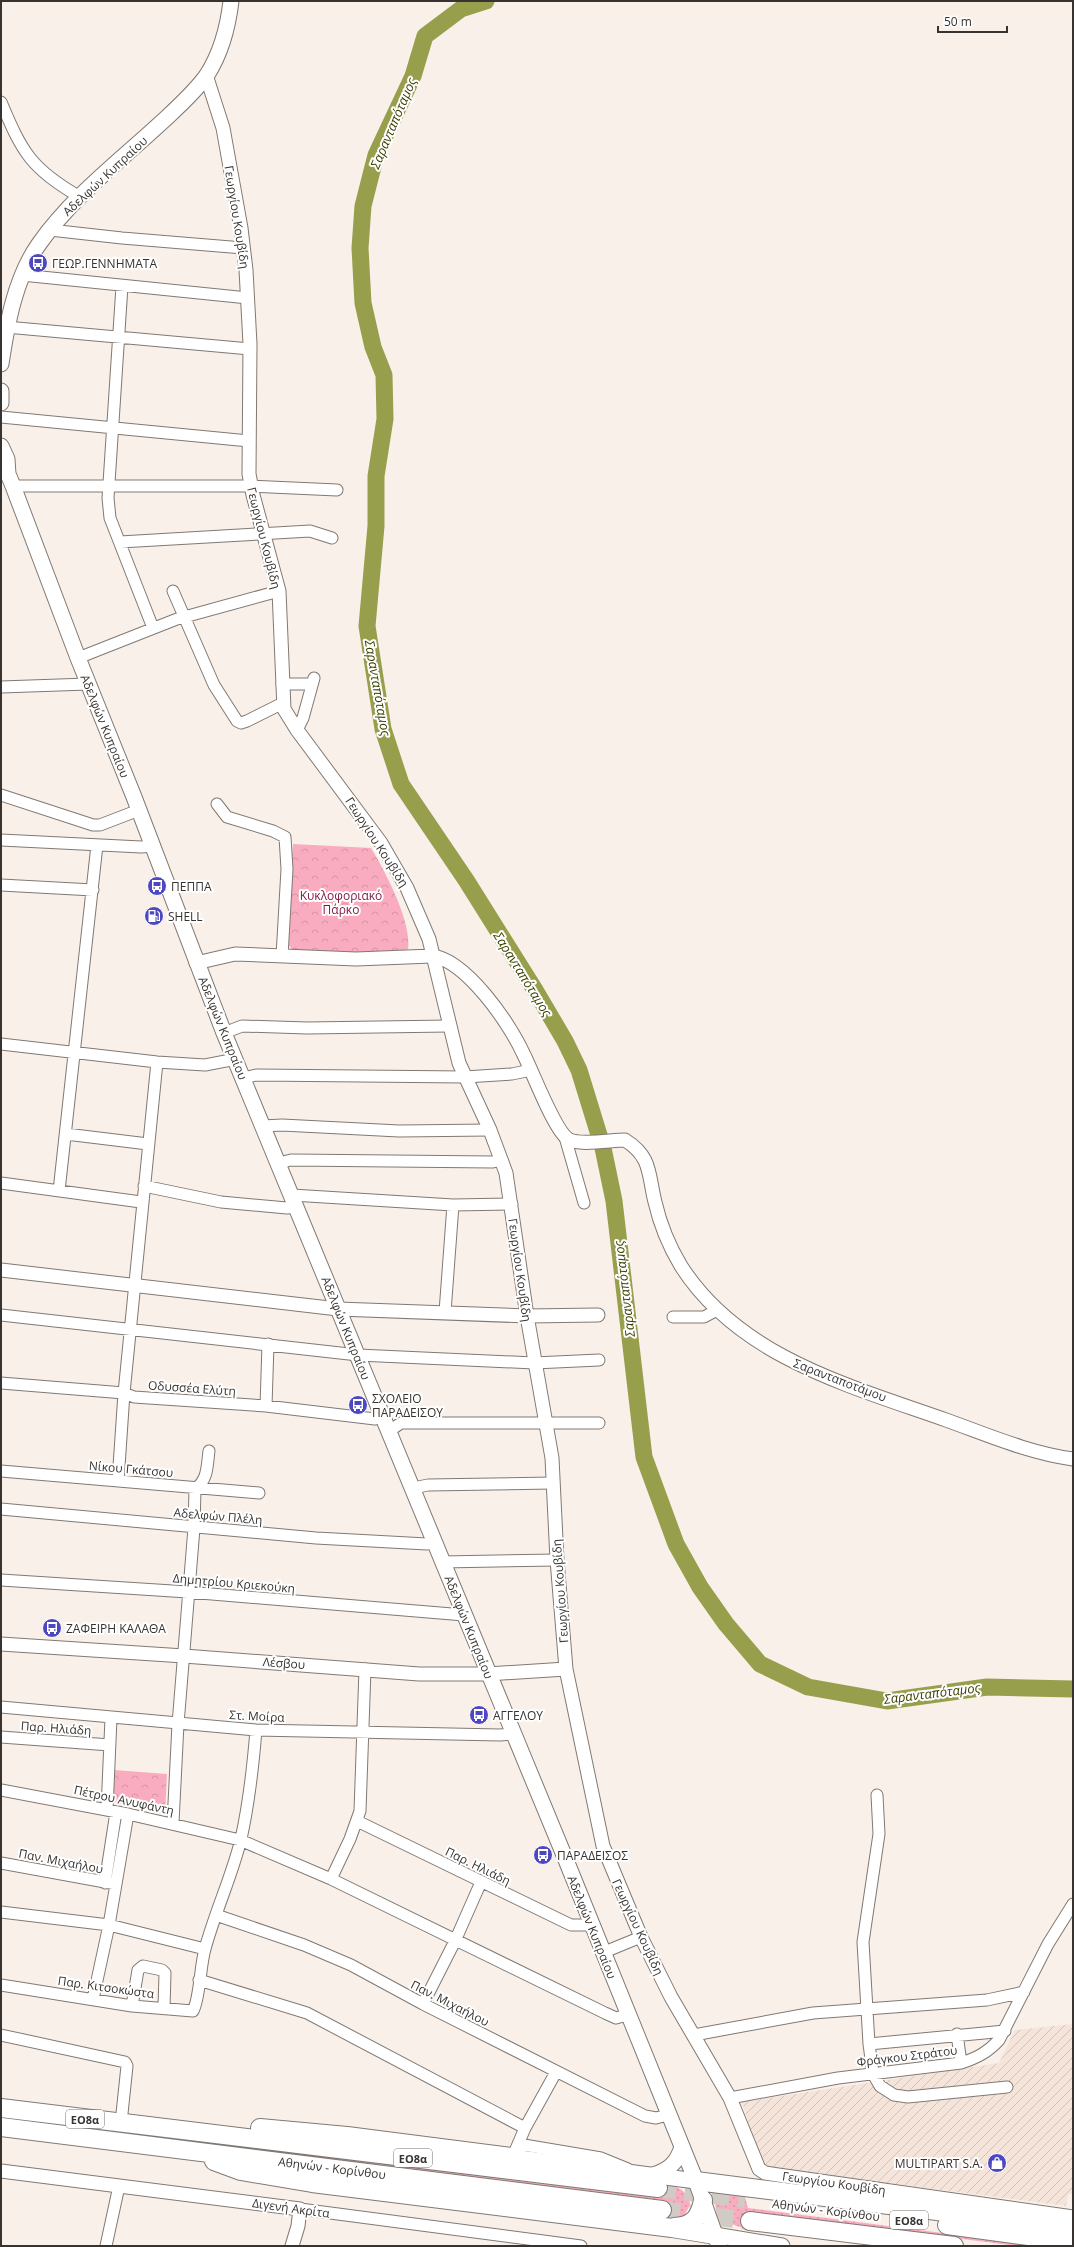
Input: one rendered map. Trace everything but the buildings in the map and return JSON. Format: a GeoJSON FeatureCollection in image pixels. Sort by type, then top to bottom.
{"type":"FeatureCollection","features":[{"type":"Feature","properties":{"kind":"highway","name":"Αθηνών - Κορίνθου"},"geometry":{"type":"LineString","coordinates":[[1,2108],[169,2129],[655,2181]]}},
{"type":"Feature","properties":{"kind":"highway"},"geometry":{"type":"LineString","coordinates":[[169,2129],[226,2126],[313,2132],[515,2151]]}},
{"type":"Feature","properties":{"kind":"highway","name":"Αθηνών - Κορίνθου"},"geometry":{"type":"LineString","coordinates":[[1,2127],[662,2210]]}},
{"type":"Feature","properties":{"kind":"highway"},"geometry":{"type":"LineString","coordinates":[[181,2149],[241,2171],[312,2183],[672,2228],[717,2241]]}},
{"type":"Feature","properties":{"kind":"highway"},"geometry":{"type":"LineString","coordinates":[[696,2181],[739,2193]]}},
{"type":"Feature","properties":{"kind":"highway"},"geometry":{"type":"LineString","coordinates":[[672,2228],[688,2225],[694,2222],[715,2195],[721,2190],[1073,2228]]}},
{"type":"Feature","properties":{"kind":"highway","name":"Αθηνών - Κορίνθου"},"geometry":{"type":"LineString","coordinates":[[739,2193],[1073,2242]]}},
{"type":"Feature","properties":{"kind":"highway","name":"Αθηνών - Κορίνθου"},"geometry":{"type":"LineString","coordinates":[[750,2221],[954,2246]]}},
{"type":"Feature","properties":{"kind":"main road","name":"Αδελφών Κυπραίου"},"geometry":{"type":"LineString","coordinates":[[1,364],[6,327],[22,275],[38,245],[80,197],[173,112],[206,75],[218,55],[224,36],[231,1]]}},
{"type":"Feature","properties":{"kind":"main road"},"geometry":{"type":"LineString","coordinates":[[1,391],[1,403]]}},
{"type":"Feature","properties":{"kind":"main road","name":"Αδελφών Κυπραίου"},"geometry":{"type":"LineString","coordinates":[[1,446],[7,459],[6,475],[139,810],[196,963],[386,1424],[414,1488],[433,1541],[696,2181],[717,2241]]}},
{"type":"Feature","properties":{"kind":"main road"},"geometry":{"type":"LineString","coordinates":[[655,2181],[674,2164],[682,2147]]}},
{"type":"Feature","properties":{"kind":"main road"},"geometry":{"type":"LineString","coordinates":[[515,2151],[635,2173],[655,2181],[696,2181]]}},
{"type":"Feature","properties":{"kind":"main road"},"geometry":{"type":"LineString","coordinates":[[717,2241],[782,2246]]}},
{"type":"Feature","properties":{"kind":"street","name":"Γεωργίου Κουβίδη"},"geometry":{"type":"LineString","coordinates":[[206,75],[223,128],[243,248],[248,298],[250,349],[250,486],[279,591],[284,709],[297,730],[380,843],[398,872],[417,909],[429,939],[449,1026],[465,1077],[490,1130],[502,1160],[512,1204],[534,1362],[552,1458],[557,1560],[566,1670],[603,1846],[641,1937],[671,1997],[730,2098],[754,2160],[759,2169],[765,2173],[1073,2217]]}},
{"type":"Feature","properties":{"kind":"street"},"geometry":{"type":"LineString","coordinates":[[1,102],[16,138],[28,156],[58,185],[80,197]]}},
{"type":"Feature","properties":{"kind":"street"},"geometry":{"type":"LineString","coordinates":[[50,230],[122,238],[243,248]]}},
{"type":"Feature","properties":{"kind":"street"},"geometry":{"type":"LineString","coordinates":[[22,275],[248,298]]}},
{"type":"Feature","properties":{"kind":"street"},"geometry":{"type":"LineString","coordinates":[[122,286],[108,486],[110,518],[153,628]]}},
{"type":"Feature","properties":{"kind":"street"},"geometry":{"type":"LineString","coordinates":[[6,327],[118,339],[250,349]]}},
{"type":"Feature","properties":{"kind":"street"},"geometry":{"type":"LineString","coordinates":[[1,417],[112,429],[249,441]]}},
{"type":"Feature","properties":{"kind":"street"},"geometry":{"type":"LineString","coordinates":[[6,475],[108,486],[250,486],[337,490]]}},
{"type":"Feature","properties":{"kind":"street"},"geometry":{"type":"LineString","coordinates":[[120,542],[310,531],[332,538]]}},
{"type":"Feature","properties":{"kind":"street"},"geometry":{"type":"LineString","coordinates":[[173,591],[214,685],[237,721],[241,724],[247,722],[283,703]]}},
{"type":"Feature","properties":{"kind":"street"},"geometry":{"type":"LineString","coordinates":[[78,658],[185,617],[279,591]]}},
{"type":"Feature","properties":{"kind":"street"},"geometry":{"type":"LineString","coordinates":[[282,684],[313,681],[303,718],[297,730]]}},
{"type":"Feature","properties":{"kind":"street"},"geometry":{"type":"LineString","coordinates":[[1,687],[88,684]]}},
{"type":"Feature","properties":{"kind":"street"},"geometry":{"type":"LineString","coordinates":[[1,795],[93,825],[100,825],[139,810]]}},
{"type":"Feature","properties":{"kind":"street"},"geometry":{"type":"LineString","coordinates":[[217,804],[227,817],[273,831],[285,837],[287,869],[282,956]]}},
{"type":"Feature","properties":{"kind":"street"},"geometry":{"type":"LineString","coordinates":[[1,840],[97,845],[153,846]]}},
{"type":"Feature","properties":{"kind":"street"},"geometry":{"type":"LineString","coordinates":[[59,1191],[97,845]]}},
{"type":"Feature","properties":{"kind":"street"},"geometry":{"type":"LineString","coordinates":[[1,885],[92,890]]}},
{"type":"Feature","properties":{"kind":"street"},"geometry":{"type":"LineString","coordinates":[[196,963],[235,954],[356,959],[432,956],[442,957],[450,962],[473,983],[515,1037],[565,1137],[584,1204]]}},
{"type":"Feature","properties":{"kind":"street"},"geometry":{"type":"LineString","coordinates":[[224,1033],[242,1026],[307,1028],[449,1026]]}},
{"type":"Feature","properties":{"kind":"street"},"geometry":{"type":"LineString","coordinates":[[1,1044],[157,1062],[205,1065],[236,1060]]}},
{"type":"Feature","properties":{"kind":"street"},"geometry":{"type":"LineString","coordinates":[[118,1481],[124,1393],[141,1202],[157,1062]]}},
{"type":"Feature","properties":{"kind":"street"},"geometry":{"type":"LineString","coordinates":[[243,1078],[256,1075],[465,1077],[512,1074],[531,1070]]}},
{"type":"Feature","properties":{"kind":"street"},"geometry":{"type":"LineString","coordinates":[[263,1126],[282,1125],[399,1131],[490,1130]]}},
{"type":"Feature","properties":{"kind":"street"},"geometry":{"type":"LineString","coordinates":[[66,1134],[148,1144]]}},
{"type":"Feature","properties":{"kind":"street","name":"Σαρανταποτάμου"},"geometry":{"type":"LineString","coordinates":[[565,1137],[573,1141],[625,1140],[636,1148],[647,1161],[660,1220],[673,1252],[689,1277],[717,1310],[772,1351],[825,1376],[1017,1446],[1053,1456],[1073,1459]]}},
{"type":"Feature","properties":{"kind":"street"},"geometry":{"type":"LineString","coordinates":[[279,1163],[291,1160],[493,1162],[502,1160]]}},
{"type":"Feature","properties":{"kind":"street"},"geometry":{"type":"LineString","coordinates":[[1,1183],[141,1202]]}},
{"type":"Feature","properties":{"kind":"street"},"geometry":{"type":"LineString","coordinates":[[144,1186],[221,1202],[287,1208],[295,1201],[453,1205],[512,1204]]}},
{"type":"Feature","properties":{"kind":"street"},"geometry":{"type":"LineString","coordinates":[[445,1312],[453,1205]]}},
{"type":"Feature","properties":{"kind":"street"},"geometry":{"type":"LineString","coordinates":[[1,1270],[338,1308],[527,1316],[598,1315]]}},
{"type":"Feature","properties":{"kind":"street"},"geometry":{"type":"LineString","coordinates":[[673,1317],[704,1317],[717,1310]]}},
{"type":"Feature","properties":{"kind":"street"},"geometry":{"type":"LineString","coordinates":[[1,1315],[130,1328],[358,1356],[534,1362],[599,1360]]}},
{"type":"Feature","properties":{"kind":"street"},"geometry":{"type":"LineString","coordinates":[[266,1406],[268,1344]]}},
{"type":"Feature","properties":{"kind":"street","name":"Οδυσσέα Ελύτη"},"geometry":{"type":"LineString","coordinates":[[1,1383],[124,1393],[134,1398],[266,1406],[375,1418],[386,1424]]}},
{"type":"Feature","properties":{"kind":"street"},"geometry":{"type":"LineString","coordinates":[[386,1424],[546,1425],[599,1423]]}},
{"type":"Feature","properties":{"kind":"street"},"geometry":{"type":"LineString","coordinates":[[173,1824],[178,1724],[194,1528],[195,1489],[202,1484],[207,1473],[209,1451]]}},
{"type":"Feature","properties":{"kind":"street","name":"Νίκου Γκάτσου"},"geometry":{"type":"LineString","coordinates":[[1,1471],[195,1489],[259,1493]]}},
{"type":"Feature","properties":{"kind":"street"},"geometry":{"type":"LineString","coordinates":[[414,1488],[428,1485],[553,1483]]}},
{"type":"Feature","properties":{"kind":"street","name":"Αδελφών Πλέλη"},"geometry":{"type":"LineString","coordinates":[[1,1509],[194,1528],[316,1538],[427,1544],[433,1541]]}},
{"type":"Feature","properties":{"kind":"street"},"geometry":{"type":"LineString","coordinates":[[442,1562],[557,1560]]}},
{"type":"Feature","properties":{"kind":"street","name":"Δημητρίου Κριεκούκη"},"geometry":{"type":"LineString","coordinates":[[1,1580],[188,1592],[464,1615]]}},
{"type":"Feature","properties":{"kind":"street","name":"Λέσβου"},"geometry":{"type":"LineString","coordinates":[[1,1644],[419,1674],[488,1674],[566,1670]]}},
{"type":"Feature","properties":{"kind":"street"},"geometry":{"type":"LineString","coordinates":[[331,1879],[357,1822],[360,1811],[365,1669]]}},
{"type":"Feature","properties":{"kind":"street","name":"Στ. Μοίρα"},"geometry":{"type":"LineString","coordinates":[[1,1707],[256,1730],[362,1733],[512,1734]]}},
{"type":"Feature","properties":{"kind":"street"},"geometry":{"type":"LineString","coordinates":[[92,1999],[109,1925],[112,1811],[110,1745],[111,1718]]}},
{"type":"Feature","properties":{"kind":"street"},"geometry":{"type":"LineString","coordinates":[[256,1730],[252,1784],[240,1840],[205,1949],[198,1980],[307,2013],[525,2128]]}},
{"type":"Feature","properties":{"kind":"street","name":"Παρ. Ηλιάδη"},"geometry":{"type":"LineString","coordinates":[[1,1738],[110,1745]]}},
{"type":"Feature","properties":{"kind":"street","name":"Πέτρου Ανυφάντη"},"geometry":{"type":"LineString","coordinates":[[1,1790],[128,1814],[240,1840],[331,1879],[455,1941],[616,2018],[627,2015]]}},
{"type":"Feature","properties":{"kind":"street"},"geometry":{"type":"LineString","coordinates":[[877,1794],[879,1834],[864,1942],[866,2008],[873,2074],[880,2086],[894,2095],[908,2097],[1007,2087]]}},
{"type":"Feature","properties":{"kind":"street"},"geometry":{"type":"LineString","coordinates":[[111,1883],[128,1814]]}},
{"type":"Feature","properties":{"kind":"street","name":"Παρ. Ηλιάδη"},"geometry":{"type":"LineString","coordinates":[[357,1822],[572,1925],[591,1925]]}},
{"type":"Feature","properties":{"kind":"street","name":"Παν. Μιχαήλου"},"geometry":{"type":"LineString","coordinates":[[1,1863],[111,1883]]}},
{"type":"Feature","properties":{"kind":"street"},"geometry":{"type":"LineString","coordinates":[[423,2004],[455,1941],[481,1882]]}},
{"type":"Feature","properties":{"kind":"street","name":"Φράγκου Στράτου"},"geometry":{"type":"LineString","coordinates":[[730,2098],[873,2074],[961,2063],[974,2059],[990,2050],[1005,2031],[1048,1944],[1073,1904]]}},
{"type":"Feature","properties":{"kind":"street"},"geometry":{"type":"LineString","coordinates":[[1,1912],[109,1925],[205,1949]]}},
{"type":"Feature","properties":{"kind":"street","name":"Παν. Μιχαήλου"},"geometry":{"type":"LineString","coordinates":[[216,1915],[330,1955],[556,2072],[645,2116],[656,2118],[668,2115]]}},
{"type":"Feature","properties":{"kind":"street"},"geometry":{"type":"LineString","coordinates":[[602,1953],[641,1937]]}},
{"type":"Feature","properties":{"kind":"street"},"geometry":{"type":"LineString","coordinates":[[132,2006],[138,1970],[143,1966],[162,1970],[165,1973],[164,2008]]}},
{"type":"Feature","properties":{"kind":"street","name":"Παρ. Κιτσοκώστα"},"geometry":{"type":"LineString","coordinates":[[1,1985],[132,2006],[194,2011],[198,1980]]}},
{"type":"Feature","properties":{"kind":"street"},"geometry":{"type":"LineString","coordinates":[[694,2035],[778,2018],[866,2008],[987,2000],[1024,1992]]}},
{"type":"Feature","properties":{"kind":"street"},"geometry":{"type":"LineString","coordinates":[[869,2044],[957,2034],[1005,2031]]}},
{"type":"Feature","properties":{"kind":"street"},"geometry":{"type":"LineString","coordinates":[[957,2034],[961,2063]]}},
{"type":"Feature","properties":{"kind":"street"},"geometry":{"type":"LineString","coordinates":[[1,2035],[125,2062],[127,2066],[121,2123]]}},
{"type":"Feature","properties":{"kind":"street"},"geometry":{"type":"LineString","coordinates":[[515,2151],[525,2128],[556,2072]]}},
{"type":"Feature","properties":{"kind":"street","name":"Διγενή Ακρίτα"},"geometry":{"type":"LineString","coordinates":[[1,2171],[300,2209],[519,2242],[581,2246]]}},
{"type":"Feature","properties":{"kind":"street"},"geometry":{"type":"LineString","coordinates":[[106,2246],[119,2186]]}},
{"type":"Feature","properties":{"kind":"street"},"geometry":{"type":"LineString","coordinates":[[292,2246],[298,2226],[300,2209]]}},
{"type":"Feature","properties":{"kind":"shaded area"},"geometry":{"type":"Polygon","coordinates":[[[1073,2024],[1073,2194],[1068,2194],[1066,2206],[771,2168],[764,2164],[759,2158],[742,2102],[999,2063],[1015,2030],[1073,2024]]]}},
{"type":"Feature","properties":{"kind":"green space","name":"Κυκλοφοριακό Πάρκο"},"geometry":{"type":"Polygon","coordinates":[[[293,844],[371,848],[390,883],[402,911],[406,925],[408,949],[398,955],[294,952],[287,943],[293,844]]]}},
{"type":"Feature","properties":{"kind":"green space"},"geometry":{"type":"Polygon","coordinates":[[[114,1770],[167,1774],[165,1813],[111,1802],[114,1770]]]}},
{"type":"Feature","properties":{"kind":"green space"},"geometry":{"type":"Polygon","coordinates":[[[1,2116],[659,2197],[656,2179],[678,2188],[686,2194],[690,2205],[684,2216],[674,2219],[664,2219],[660,2201],[1,2119],[1,2116]]]}},
{"type":"Feature","properties":{"kind":"green space"},"geometry":{"type":"Polygon","coordinates":[[[743,2190],[748,2208],[1043,2246],[1018,2246],[748,2212],[752,2230],[728,2222],[718,2214],[716,2209],[717,2199],[724,2192],[743,2190]]]}},
{"type":"Feature","properties":{"kind":"waterway","name":"Σαρανταπόταμος"},"geometry":{"type":"LineString","coordinates":[[486,1],[461,9],[425,36],[413,76],[376,155],[363,206],[360,248],[363,303],[373,347],[384,375],[385,419],[376,476],[376,526],[367,626],[383,729],[401,784],[466,880],[535,990],[565,1041],[579,1070],[603,1148],[614,1201],[644,1457],[676,1544],[700,1587],[726,1624],[760,1664],[808,1687],[887,1701],[987,1687],[1073,1689]]}},
{"type":"Feature","properties":{"kind":"tunnel"},"geometry":{"type":"LineString","coordinates":[[658,2188],[745,2199]]}},
{"type":"Feature","properties":{"kind":"tunnel"},"geometry":{"type":"LineString","coordinates":[[662,2210],[750,2221]]}},
{"type":"Feature","properties":{"kind":"place","name":"ΓΕΩΡ.ΓΕΝΝΗΜΑΤΑ"},"geometry":{"type":"Point","coordinates":[38,263]}},
{"type":"Feature","properties":{"kind":"place","name":"ΠΕΠΠΑ"},"geometry":{"type":"Point","coordinates":[157,886]}},
{"type":"Feature","properties":{"kind":"place","name":"SHELL"},"geometry":{"type":"Point","coordinates":[154,916]}},
{"type":"Feature","properties":{"kind":"place","name":"ΣΧΟΛΕΙΟ ΠΑΡΑΔΕΙΣΟΥ"},"geometry":{"type":"Point","coordinates":[358,1405]}},
{"type":"Feature","properties":{"kind":"place","name":"ΖΑΦΕΙΡΗ ΚΑΛΑΘΑ"},"geometry":{"type":"Point","coordinates":[52,1628]}},
{"type":"Feature","properties":{"kind":"place","name":"ΑΓΓΕΛΟΥ"},"geometry":{"type":"Point","coordinates":[479,1715]}},
{"type":"Feature","properties":{"kind":"place","name":"ΠΑΡΑΔΕΙΣΟΣ"},"geometry":{"type":"Point","coordinates":[543,1855]}},
{"type":"Feature","properties":{"kind":"place","name":"MULTIPART S.A."},"geometry":{"type":"Point","coordinates":[997,2163]}}]}
